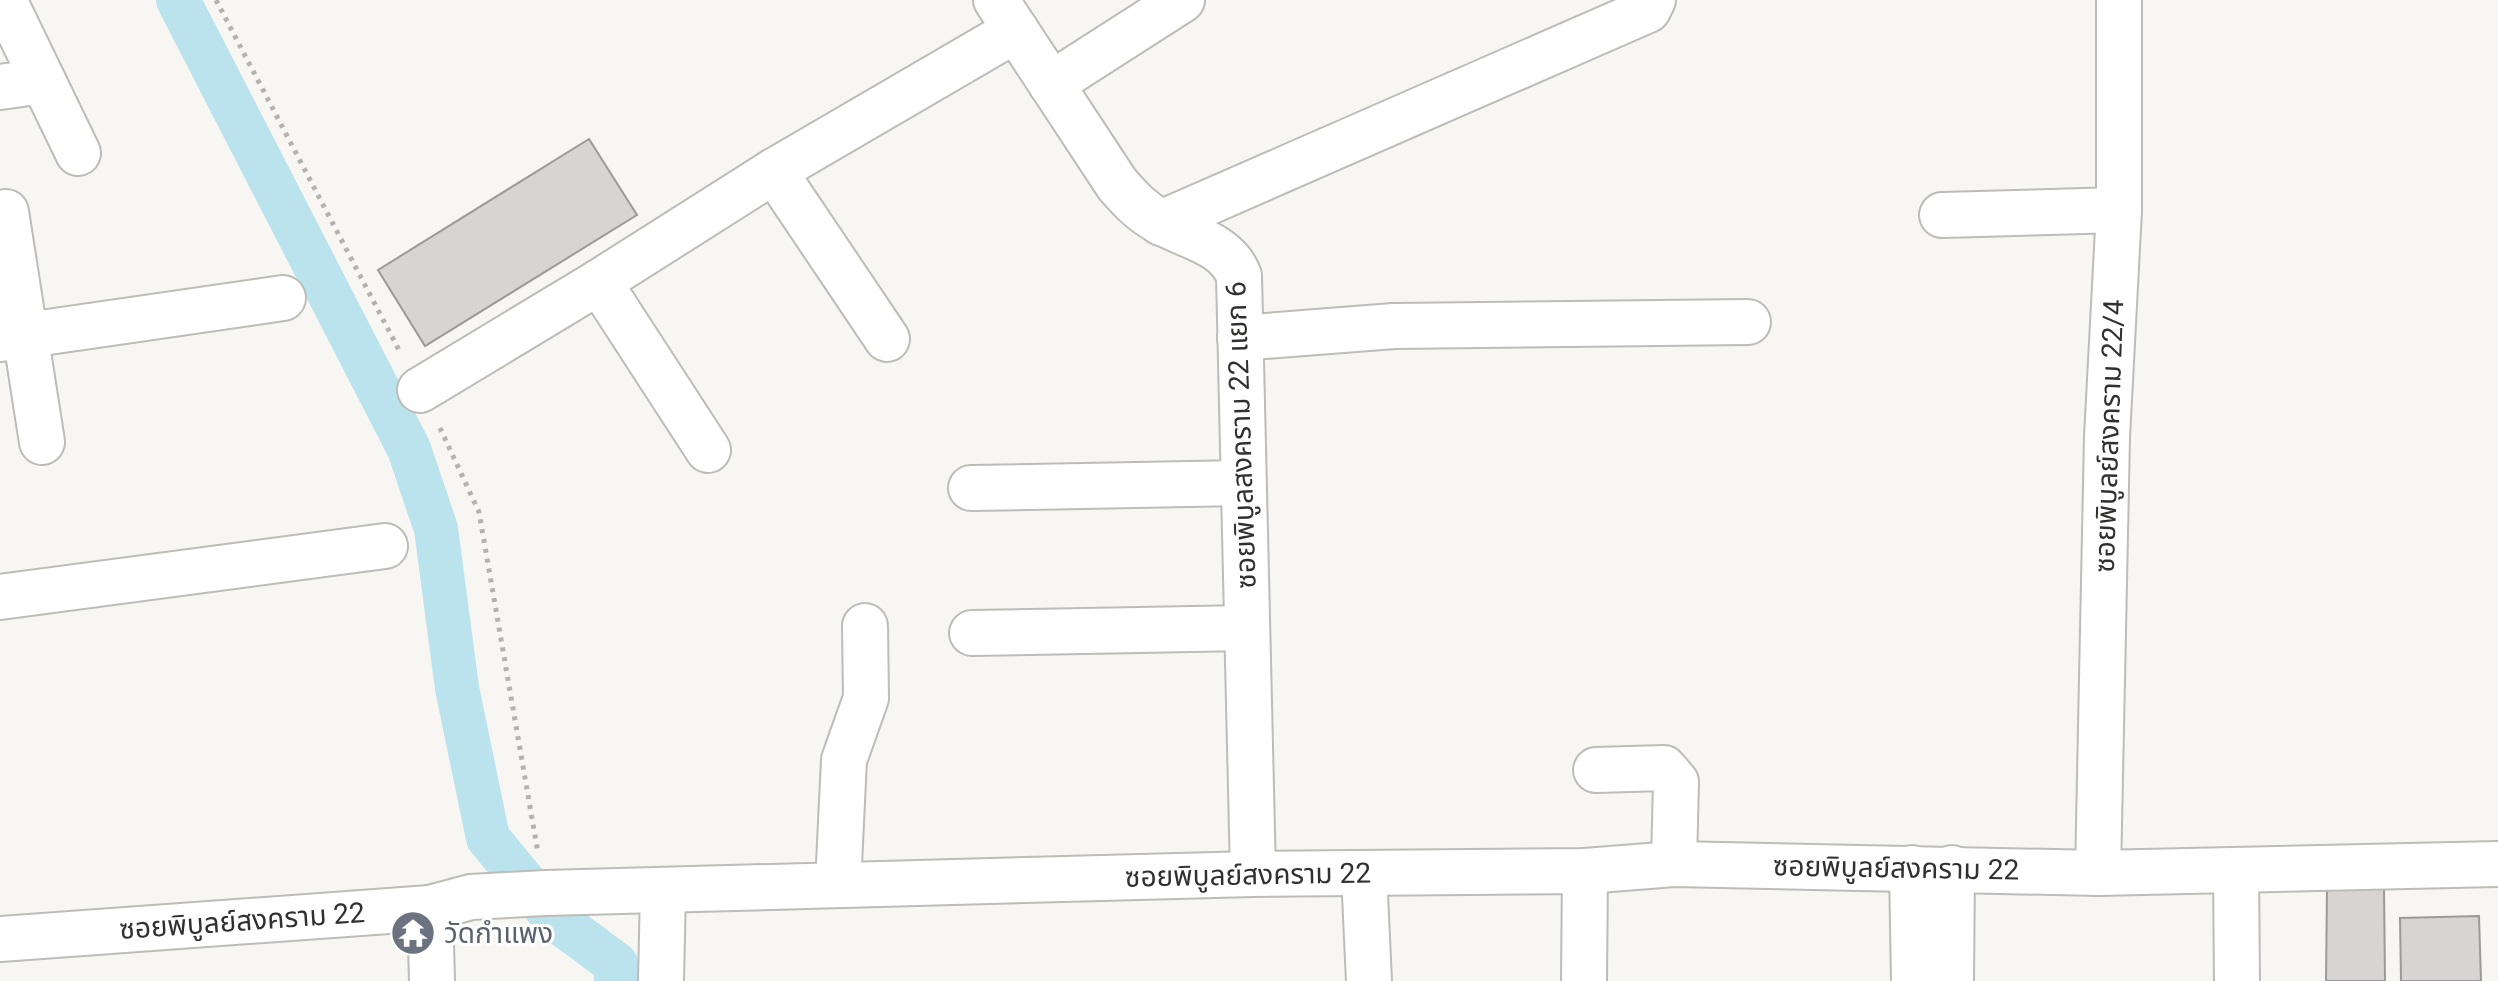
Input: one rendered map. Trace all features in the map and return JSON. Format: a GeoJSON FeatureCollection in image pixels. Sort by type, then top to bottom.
{"type":"FeatureCollection","features":[{"type":"Feature","properties":{"kind":"street"},"geometry":{"type":"LineString","coordinates":[[4,0],[78,153]]}},
{"type":"Feature","properties":{"kind":"street"},"geometry":{"type":"LineString","coordinates":[[1051,84],[1182,0]]}},
{"type":"Feature","properties":{"kind":"street"},"geometry":{"type":"LineString","coordinates":[[1161,223],[1648,10],[1653,0]]}},
{"type":"Feature","properties":{"kind":"street","name":"ซอยพิบูลย์สงคราม 22/4"},"geometry":{"type":"LineString","coordinates":[[2098,873],[2107,437],[2119,210],[2119,0]]}},
{"type":"Feature","properties":{"kind":"street"},"geometry":{"type":"LineString","coordinates":[[420,390],[774,171],[1006,15]]}},
{"type":"Feature","properties":{"kind":"street","name":"ซอยพิบูลสงคราม 22 แยก 6"},"geometry":{"type":"LineString","coordinates":[[1006,15],[1117,184],[1139,208],[1161,223],[1209,244],[1235,264],[1239,276],[1242,299],[1240,338],[1253,874]]}},
{"type":"Feature","properties":{"kind":"street"},"geometry":{"type":"LineString","coordinates":[[0,87],[43,81]]}},
{"type":"Feature","properties":{"kind":"street"},"geometry":{"type":"LineString","coordinates":[[774,171],[887,339]]}},
{"type":"Feature","properties":{"kind":"street"},"geometry":{"type":"LineString","coordinates":[[1942,215],[2119,210]]}},
{"type":"Feature","properties":{"kind":"street"},"geometry":{"type":"LineString","coordinates":[[6,212],[13,337],[42,442]]}},
{"type":"Feature","properties":{"kind":"street"},"geometry":{"type":"LineString","coordinates":[[599,282],[708,450]]}},
{"type":"Feature","properties":{"kind":"street"},"geometry":{"type":"LineString","coordinates":[[13,337],[283,298]]}},
{"type":"Feature","properties":{"kind":"street"},"geometry":{"type":"LineString","coordinates":[[1240,338],[1394,326],[1748,322]]}},
{"type":"Feature","properties":{"kind":"street"},"geometry":{"type":"LineString","coordinates":[[971,488],[1243,483]]}},
{"type":"Feature","properties":{"kind":"street"},"geometry":{"type":"LineString","coordinates":[[0,597],[385,546]]}},
{"type":"Feature","properties":{"kind":"street"},"geometry":{"type":"LineString","coordinates":[[838,885],[844,760],[866,698],[865,626]]}},
{"type":"Feature","properties":{"kind":"street"},"geometry":{"type":"LineString","coordinates":[[972,633],[1247,628]]}},
{"type":"Feature","properties":{"kind":"street"},"geometry":{"type":"LineString","coordinates":[[1596,770],[1664,768],[1672,775],[1676,782],[1674,864]]}},
{"type":"Feature","properties":{"kind":"street","name":"ซอยพิบูลย์สงคราม 22"},"geometry":{"type":"LineString","coordinates":[[0,939],[545,893],[1253,874],[1585,871],[1674,864],[2098,873],[2498,864]]}},
{"type":"Feature","properties":{"kind":"street"},"geometry":{"type":"LineString","coordinates":[[1914,981],[1932,868]]}},
{"type":"Feature","properties":{"kind":"street"},"geometry":{"type":"LineString","coordinates":[[1932,868],[1951,981]]}},
{"type":"Feature","properties":{"kind":"street"},"geometry":{"type":"LineString","coordinates":[[2236,870],[2237,981]]}},
{"type":"Feature","properties":{"kind":"street"},"geometry":{"type":"LineString","coordinates":[[1584,981],[1585,871]]}},
{"type":"Feature","properties":{"kind":"street"},"geometry":{"type":"LineString","coordinates":[[1364,873],[1369,981]]}},
{"type":"Feature","properties":{"kind":"street"},"geometry":{"type":"LineString","coordinates":[[661,981],[663,890]]}},
{"type":"Feature","properties":{"kind":"street"},"geometry":{"type":"LineString","coordinates":[[432,981],[450,902]]}},
{"type":"Feature","properties":{"kind":"building"},"geometry":{"type":"Polygon","coordinates":[[[589,139],[637,215],[425,346],[378,270],[589,139]]]}},
{"type":"Feature","properties":{"kind":"building"},"geometry":{"type":"Polygon","coordinates":[[[2384,888],[2385,981],[2326,981],[2327,889],[2384,888]]]}},
{"type":"Feature","properties":{"kind":"building"},"geometry":{"type":"Polygon","coordinates":[[[2479,916],[2481,981],[2401,981],[2400,918],[2479,916]]]}},
{"type":"Feature","properties":{"kind":"waterway"},"geometry":{"type":"LineString","coordinates":[[178,0],[409,449],[436,529],[457,688],[488,838],[554,918],[616,964],[616,981]]}},
{"type":"Feature","properties":{"kind":"place","name":"วัดกำแพง"},"geometry":{"type":"Point","coordinates":[413,933]}}]}
